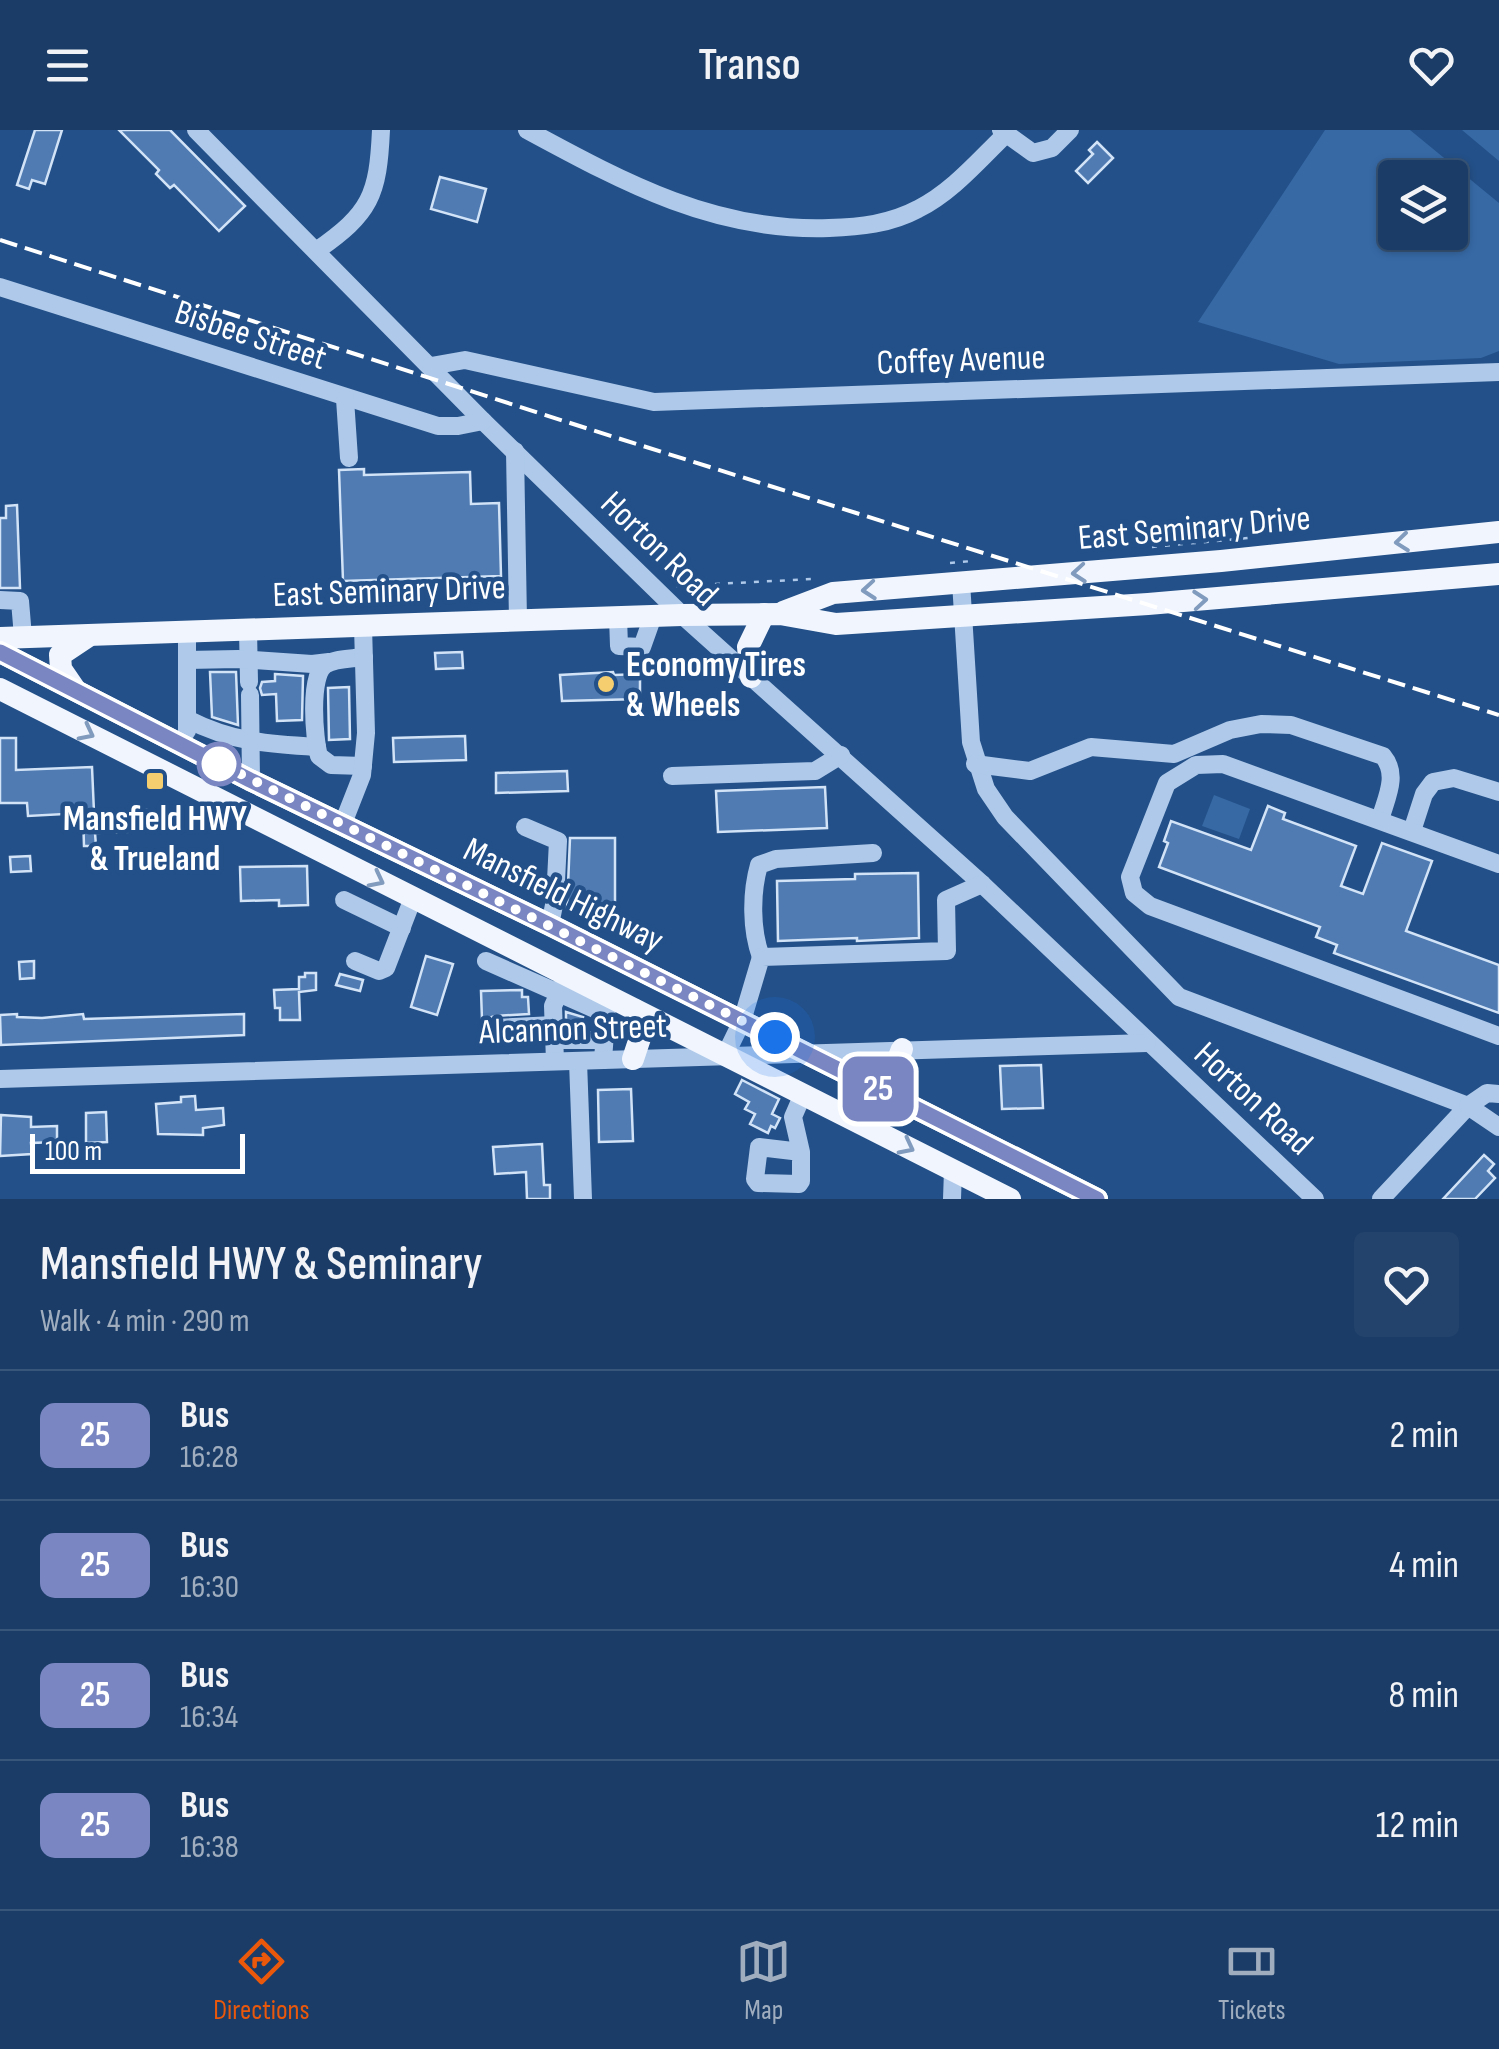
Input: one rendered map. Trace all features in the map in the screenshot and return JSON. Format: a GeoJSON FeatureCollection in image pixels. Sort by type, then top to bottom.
{"type":"FeatureCollection","features":[{"type":"Feature","properties":{"kind":"main road","name":"East Seminary Drive"},"geometry":{"type":"LineString","coordinates":[[772,614],[833,593],[1499,532]]}},
{"type":"Feature","properties":{"kind":"main road"},"geometry":{"type":"LineString","coordinates":[[1354,547],[1358,586]]}},
{"type":"Feature","properties":{"kind":"main road","name":"East Seminary Drive"},"geometry":{"type":"LineString","coordinates":[[12,638],[682,615],[772,614],[836,624],[1148,604],[1499,574]]}},
{"type":"Feature","properties":{"kind":"main road"},"geometry":{"type":"LineString","coordinates":[[751,676],[748,647],[772,614]]}},
{"type":"Feature","properties":{"kind":"main road"},"geometry":{"type":"LineString","coordinates":[[74,688],[60,669],[60,655],[92,634]]}},
{"type":"Feature","properties":{"kind":"main road","name":"Mansfield Highway"},"geometry":{"type":"LineString","coordinates":[[0,652],[251,781],[550,925],[1097,1199]]}},
{"type":"Feature","properties":{"kind":"main road","name":"Mansfield Highway"},"geometry":{"type":"LineString","coordinates":[[0,688],[413,898],[563,985],[607,1005],[635,1010],[1010,1199]]}},
{"type":"Feature","properties":{"kind":"main road"},"geometry":{"type":"LineString","coordinates":[[634,1059],[643,1029],[635,1010]]}},
{"type":"Feature","properties":{"kind":"main road"},"geometry":{"type":"LineString","coordinates":[[902,1049],[895,1067],[904,1103]]}},
{"type":"Feature","properties":{"kind":"street","name":"Horton Road"},"geometry":{"type":"LineString","coordinates":[[196,130],[682,615],[982,884],[1315,1199]]}},
{"type":"Feature","properties":{"kind":"street"},"geometry":{"type":"LineString","coordinates":[[316,251],[353,220],[376,187],[381,130]]}},
{"type":"Feature","properties":{"kind":"street"},"geometry":{"type":"LineString","coordinates":[[527,130],[676,202],[743,224],[796,229],[860,226],[902,216],[947,190],[1003,132],[1034,154],[1052,148],[1070,130]]}},
{"type":"Feature","properties":{"kind":"street","name":"Bisbee Street"},"geometry":{"type":"LineString","coordinates":[[0,287],[438,426],[484,421]]}},
{"type":"Feature","properties":{"kind":"street","name":"Coffey Avenue"},"geometry":{"type":"LineString","coordinates":[[432,366],[465,360],[654,402],[1499,372]]}},
{"type":"Feature","properties":{"kind":"street"},"geometry":{"type":"LineString","coordinates":[[346,398],[349,458]]}},
{"type":"Feature","properties":{"kind":"street"},"geometry":{"type":"LineString","coordinates":[[515,452],[518,620]]}},
{"type":"Feature","properties":{"kind":"street"},"geometry":{"type":"LineString","coordinates":[[962,582],[971,742],[986,789],[1005,817],[1179,997],[1468,1106],[1499,1127]]}},
{"type":"Feature","properties":{"kind":"street"},"geometry":{"type":"LineString","coordinates":[[0,600],[20,601],[12,638]]}},
{"type":"Feature","properties":{"kind":"street"},"geometry":{"type":"LineString","coordinates":[[342,826],[363,766],[366,732],[362,626]]}},
{"type":"Feature","properties":{"kind":"street"},"geometry":{"type":"LineString","coordinates":[[248,629],[251,781]]}},
{"type":"Feature","properties":{"kind":"street"},"geometry":{"type":"LineString","coordinates":[[186,746],[187,631]]}},
{"type":"Feature","properties":{"kind":"street"},"geometry":{"type":"LineString","coordinates":[[187,660],[330,662],[364,657]]}},
{"type":"Feature","properties":{"kind":"street"},"geometry":{"type":"LineString","coordinates":[[330,662],[320,668],[314,685],[316,747],[323,761],[332,765],[363,766]]}},
{"type":"Feature","properties":{"kind":"street"},"geometry":{"type":"LineString","coordinates":[[187,719],[250,744],[316,747]]}},
{"type":"Feature","properties":{"kind":"street"},"geometry":{"type":"LineString","coordinates":[[976,764],[1030,771],[1091,747],[1174,754],[1230,730],[1261,724],[1291,725],[1383,756],[1392,766],[1392,778],[1380,820]]}},
{"type":"Feature","properties":{"kind":"street"},"geometry":{"type":"LineString","coordinates":[[672,776],[815,771],[842,755]]}},
{"type":"Feature","properties":{"kind":"street"},"geometry":{"type":"LineString","coordinates":[[1499,864],[1224,764],[1196,765],[1167,783],[1130,877],[1134,893],[1150,906],[1499,1036]]}},
{"type":"Feature","properties":{"kind":"street"},"geometry":{"type":"LineString","coordinates":[[1412,831],[1424,794],[1433,782],[1454,778],[1499,792]]}},
{"type":"Feature","properties":{"kind":"street"},"geometry":{"type":"LineString","coordinates":[[525,828],[558,841],[556,900],[550,925]]}},
{"type":"Feature","properties":{"kind":"street"},"geometry":{"type":"LineString","coordinates":[[725,1056],[742,1021],[761,957],[755,942],[755,881],[759,865],[776,859],[873,853]]}},
{"type":"Feature","properties":{"kind":"street"},"geometry":{"type":"LineString","coordinates":[[761,957],[947,951],[946,900],[982,884]]}},
{"type":"Feature","properties":{"kind":"street"},"geometry":{"type":"LineString","coordinates":[[355,960],[379,971],[386,968],[413,898]]}},
{"type":"Feature","properties":{"kind":"street"},"geometry":{"type":"LineString","coordinates":[[344,900],[402,928]]}},
{"type":"Feature","properties":{"kind":"street"},"geometry":{"type":"LineString","coordinates":[[486,961],[563,985],[553,1006],[555,1062]]}},
{"type":"Feature","properties":{"kind":"street"},"geometry":{"type":"LineString","coordinates":[[603,1060],[607,1005]]}},
{"type":"Feature","properties":{"kind":"street"},"geometry":{"type":"LineString","coordinates":[[496,1028],[604,1040]]}},
{"type":"Feature","properties":{"kind":"street","name":"Alcannon Street"},"geometry":{"type":"LineString","coordinates":[[0,1079],[1147,1043]]}},
{"type":"Feature","properties":{"kind":"street"},"geometry":{"type":"LineString","coordinates":[[578,1060],[582,1199]]}},
{"type":"Feature","properties":{"kind":"street"},"geometry":{"type":"LineString","coordinates":[[1382,1199],[1468,1106],[1487,1093],[1499,1094]]}},
{"type":"Feature","properties":{"kind":"street"},"geometry":{"type":"LineString","coordinates":[[801,1152],[793,1118],[802,1094]]}},
{"type":"Feature","properties":{"kind":"street"},"geometry":{"type":"LineString","coordinates":[[952,1199],[953,1170]]}},
{"type":"Feature","properties":{"kind":"shaded area"},"geometry":{"type":"Polygon","coordinates":[[[1325,130],[1410,130],[1447,160],[1378,160],[1378,250],[1468,250],[1468,178],[1499,203],[1499,351],[1481,358],[1339,364],[1198,322],[1325,130]]]}},
{"type":"Feature","properties":{"kind":"shaded area"},"geometry":{"type":"Polygon","coordinates":[[[1462,130],[1499,130],[1499,161],[1462,130]]]}},
{"type":"Feature","properties":{"kind":"shaded area"},"geometry":{"type":"Polygon","coordinates":[[[1214,795],[1250,809],[1239,839],[1202,826],[1214,795]]]}},
{"type":"Feature","properties":{"kind":"building"},"geometry":{"type":"Polygon","coordinates":[[[35,130],[62,130],[45,184],[32,180],[29,189],[17,185],[35,130]]]}},
{"type":"Feature","properties":{"kind":"building"},"geometry":{"type":"Polygon","coordinates":[[[119,130],[170,130],[245,206],[219,231],[174,185],[170,188],[156,174],[159,170],[119,130]]]}},
{"type":"Feature","properties":{"kind":"building"},"geometry":{"type":"Polygon","coordinates":[[[1097,142],[1113,158],[1088,183],[1076,171],[1093,154],[1089,150],[1097,142]]]}},
{"type":"Feature","properties":{"kind":"building"},"geometry":{"type":"Polygon","coordinates":[[[440,177],[486,189],[477,222],[431,209],[440,177]]]}},
{"type":"Feature","properties":{"kind":"building"},"geometry":{"type":"Polygon","coordinates":[[[364,469],[364,475],[470,472],[471,504],[499,503],[501,576],[343,581],[339,470],[364,469]]]}},
{"type":"Feature","properties":{"kind":"building"},"geometry":{"type":"Polygon","coordinates":[[[17,505],[20,588],[0,588],[0,518],[6,518],[6,506],[17,505]]]}},
{"type":"Feature","properties":{"kind":"building"},"geometry":{"type":"Polygon","coordinates":[[[462,652],[463,668],[436,669],[435,653],[462,652]]]}},
{"type":"Feature","properties":{"kind":"building"},"geometry":{"type":"Polygon","coordinates":[[[210,672],[236,672],[238,725],[212,717],[210,672]]]}},
{"type":"Feature","properties":{"kind":"building"},"geometry":{"type":"Polygon","coordinates":[[[275,674],[303,676],[302,720],[277,721],[276,694],[262,695],[260,688],[262,682],[275,681],[275,674]]]}},
{"type":"Feature","properties":{"kind":"building"},"geometry":{"type":"Polygon","coordinates":[[[640,674],[640,699],[562,701],[560,675],[640,674]]]}},
{"type":"Feature","properties":{"kind":"building"},"geometry":{"type":"Polygon","coordinates":[[[349,687],[350,739],[329,740],[328,688],[349,687]]]}},
{"type":"Feature","properties":{"kind":"building"},"geometry":{"type":"Polygon","coordinates":[[[465,736],[466,760],[394,762],[393,738],[465,736]]]}},
{"type":"Feature","properties":{"kind":"building"},"geometry":{"type":"Polygon","coordinates":[[[0,738],[16,738],[16,770],[92,767],[94,812],[148,810],[149,831],[95,833],[96,846],[84,846],[83,813],[28,816],[27,803],[0,803],[0,738]]]}},
{"type":"Feature","properties":{"kind":"building"},"geometry":{"type":"Polygon","coordinates":[[[567,771],[568,791],[496,793],[496,773],[567,771]]]}},
{"type":"Feature","properties":{"kind":"building"},"geometry":{"type":"Polygon","coordinates":[[[825,787],[827,828],[718,832],[716,791],[825,787]]]}},
{"type":"Feature","properties":{"kind":"building"},"geometry":{"type":"Polygon","coordinates":[[[1268,806],[1285,813],[1283,819],[1356,846],[1341,886],[1363,894],[1382,843],[1432,861],[1406,931],[1499,965],[1499,1013],[1334,953],[1337,945],[1316,937],[1320,927],[1159,867],[1171,821],[1251,850],[1268,806]]]}},
{"type":"Feature","properties":{"kind":"building"},"geometry":{"type":"Polygon","coordinates":[[[570,838],[615,838],[615,909],[567,909],[570,838]]]}},
{"type":"Feature","properties":{"kind":"building"},"geometry":{"type":"Polygon","coordinates":[[[30,856],[31,871],[11,872],[10,857],[30,856]]]}},
{"type":"Feature","properties":{"kind":"building"},"geometry":{"type":"Polygon","coordinates":[[[307,866],[308,905],[279,906],[279,900],[241,901],[240,867],[307,866]]]}},
{"type":"Feature","properties":{"kind":"building"},"geometry":{"type":"Polygon","coordinates":[[[918,873],[919,938],[778,941],[777,881],[918,873]]]}},
{"type":"Feature","properties":{"kind":"building"},"geometry":{"type":"Polygon","coordinates":[[[426,956],[453,964],[437,1015],[411,1007],[426,956]]]}},
{"type":"Feature","properties":{"kind":"building"},"geometry":{"type":"Polygon","coordinates":[[[34,961],[34,978],[20,979],[19,962],[34,961]]]}},
{"type":"Feature","properties":{"kind":"building"},"geometry":{"type":"Polygon","coordinates":[[[305,973],[316,973],[316,990],[299,992],[300,1020],[280,1020],[274,990],[299,989],[299,977],[305,977],[305,973]]]}},
{"type":"Feature","properties":{"kind":"building"},"geometry":{"type":"Polygon","coordinates":[[[340,974],[363,980],[360,991],[336,985],[340,974]]]}},
{"type":"Feature","properties":{"kind":"building"},"geometry":{"type":"Polygon","coordinates":[[[522,990],[522,997],[528,997],[529,1014],[482,1020],[481,991],[522,990]]]}},
{"type":"Feature","properties":{"kind":"building"},"geometry":{"type":"Polygon","coordinates":[[[566,1012],[583,1017],[580,1028],[566,1028],[566,1012]]]}},
{"type":"Feature","properties":{"kind":"building"},"geometry":{"type":"Polygon","coordinates":[[[83,1014],[84,1019],[244,1014],[244,1035],[1,1045],[0,1015],[42,1018],[83,1014]]]}},
{"type":"Feature","properties":{"kind":"building"},"geometry":{"type":"Polygon","coordinates":[[[1041,1065],[1043,1108],[1002,1109],[1000,1066],[1041,1065]]]}},
{"type":"Feature","properties":{"kind":"building"},"geometry":{"type":"Polygon","coordinates":[[[742,1080],[779,1099],[772,1114],[780,1118],[768,1133],[750,1124],[755,1114],[745,1109],[749,1102],[735,1094],[742,1080]]]}},
{"type":"Feature","properties":{"kind":"building"},"geometry":{"type":"Polygon","coordinates":[[[631,1089],[633,1141],[599,1142],[598,1090],[631,1089]]]}},
{"type":"Feature","properties":{"kind":"building"},"geometry":{"type":"Polygon","coordinates":[[[195,1096],[196,1110],[223,1108],[224,1125],[203,1128],[203,1135],[158,1134],[156,1104],[181,1102],[181,1097],[195,1096]]]}},
{"type":"Feature","properties":{"kind":"building"},"geometry":{"type":"Polygon","coordinates":[[[106,1112],[107,1142],[86,1143],[86,1113],[106,1112]]]}},
{"type":"Feature","properties":{"kind":"building"},"geometry":{"type":"Polygon","coordinates":[[[1,1115],[31,1117],[31,1127],[57,1126],[57,1142],[31,1143],[32,1154],[0,1156],[1,1115]]]}},
{"type":"Feature","properties":{"kind":"building"},"geometry":{"type":"Polygon","coordinates":[[[542,1144],[544,1185],[550,1185],[550,1199],[527,1199],[526,1172],[495,1174],[493,1147],[542,1144]]]}},
{"type":"Feature","properties":{"kind":"building"},"geometry":{"type":"Polygon","coordinates":[[[1484,1155],[1494,1164],[1488,1171],[1495,1178],[1475,1199],[1443,1199],[1484,1155]]]}},
{"type":"Feature","properties":{"kind":"railway"},"geometry":{"type":"LineString","coordinates":[[0,240],[1499,715]]}},
{"type":"Feature","properties":{"kind":"bus line","name":"25"},"geometry":{"type":"LineString","coordinates":[[0,652],[342,826],[550,925],[1097,1199]]}},
{"type":"Feature","properties":{"kind":"place","name":"Economy Tires & Wheels"},"geometry":{"type":"Point","coordinates":[606,684]}},
{"type":"Feature","properties":{"kind":"place","name":"Mansfield HWY & Trueland"},"geometry":{"type":"Point","coordinates":[155,781]}},
{"type":"Feature","properties":{"kind":"route"},"geometry":{"type":"LineString","coordinates":[[219,764],[214,761],[775,1037]]}}]}
